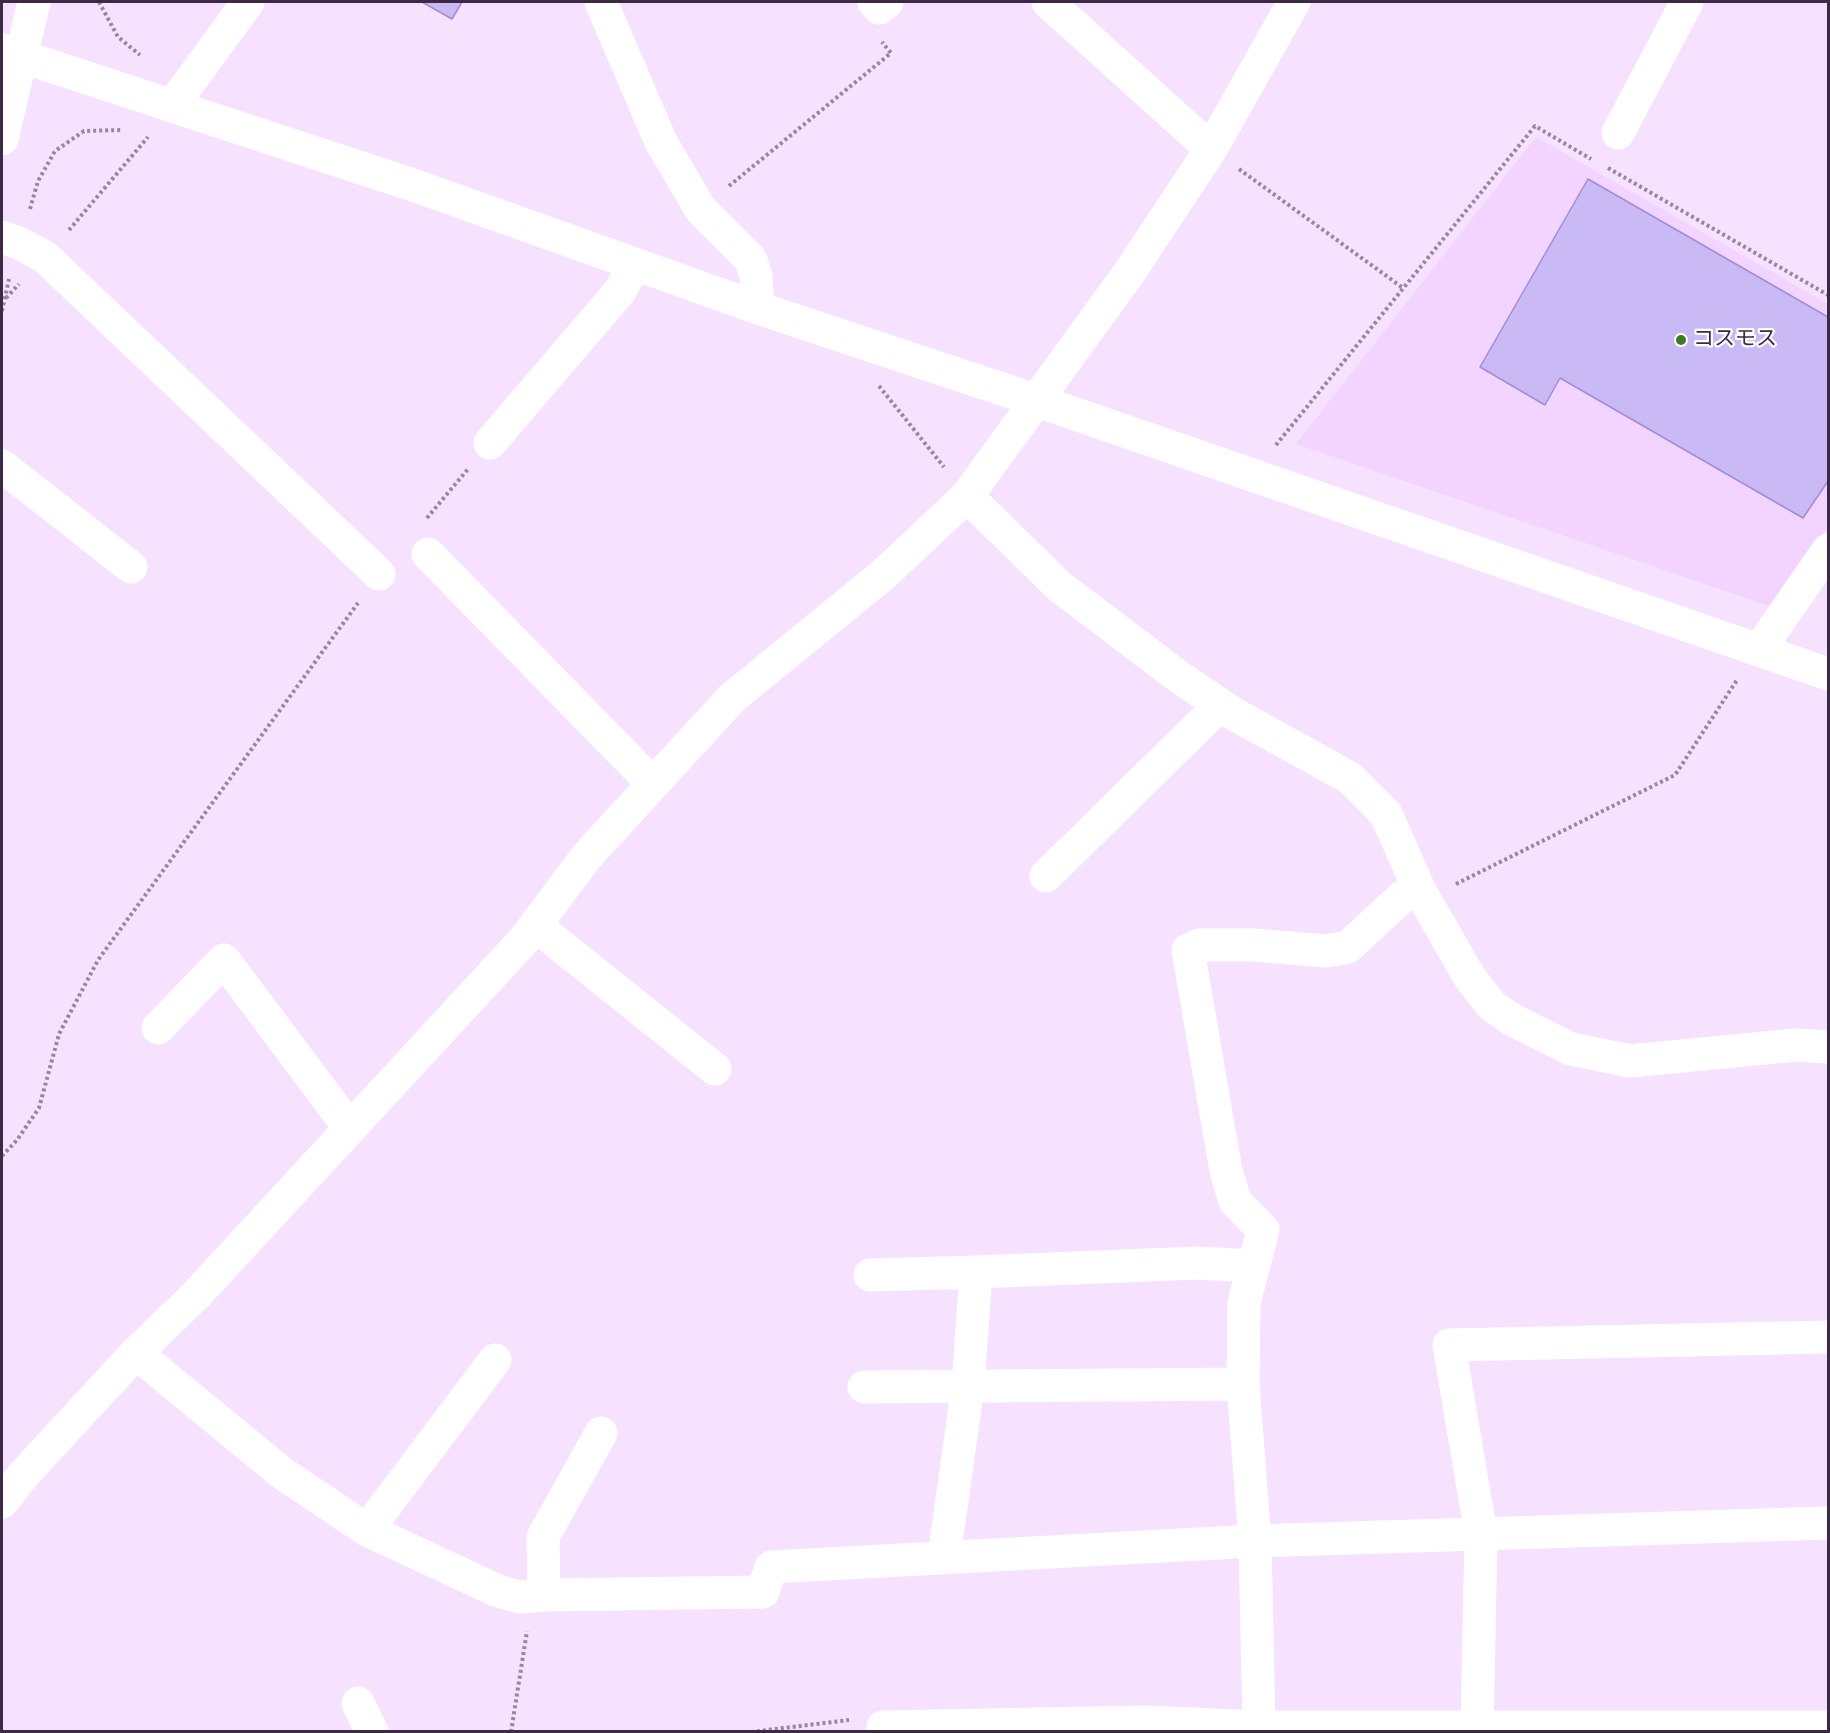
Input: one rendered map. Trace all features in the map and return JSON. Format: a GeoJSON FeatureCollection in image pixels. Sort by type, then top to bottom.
{"type":"FeatureCollection","features":[{"type":"Feature","properties":{"kind":"street"},"geometry":{"type":"LineString","coordinates":[[2,139],[11,54],[34,2]]}},
{"type":"Feature","properties":{"kind":"street"},"geometry":{"type":"LineString","coordinates":[[172,106],[248,2]]}},
{"type":"Feature","properties":{"kind":"street"},"geometry":{"type":"LineString","coordinates":[[601,2],[662,142],[701,210],[751,260],[756,276],[758,308]]}},
{"type":"Feature","properties":{"kind":"street"},"geometry":{"type":"LineString","coordinates":[[1048,2],[1211,149]]}},
{"type":"Feature","properties":{"kind":"street"},"geometry":{"type":"LineString","coordinates":[[2,1502],[24,1474],[136,1353],[196,1295],[524,940],[587,856],[732,698],[884,574],[967,496],[1129,273],[1211,149],[1294,2]]}},
{"type":"Feature","properties":{"kind":"street"},"geometry":{"type":"LineString","coordinates":[[1618,133],[1687,2]]}},
{"type":"Feature","properties":{"kind":"street"},"geometry":{"type":"LineString","coordinates":[[11,54],[416,186],[758,308],[1035,400],[1828,674]]}},
{"type":"Feature","properties":{"kind":"street"},"geometry":{"type":"LineString","coordinates":[[22,245],[379,574]]}},
{"type":"Feature","properties":{"kind":"street"},"geometry":{"type":"LineString","coordinates":[[490,443],[620,291],[635,264]]}},
{"type":"Feature","properties":{"kind":"street"},"geometry":{"type":"LineString","coordinates":[[2,466],[130,567]]}},
{"type":"Feature","properties":{"kind":"street"},"geometry":{"type":"LineString","coordinates":[[967,496],[1059,586],[1179,677],[1220,705],[1350,778],[1386,814],[1422,894],[1470,978],[1492,1005],[1513,1020],[1571,1049],[1630,1061],[1796,1045],[1828,1047]]}},
{"type":"Feature","properties":{"kind":"street"},"geometry":{"type":"LineString","coordinates":[[1759,650],[1828,550]]}},
{"type":"Feature","properties":{"kind":"street"},"geometry":{"type":"LineString","coordinates":[[428,554],[653,784]]}},
{"type":"Feature","properties":{"kind":"street"},"geometry":{"type":"LineString","coordinates":[[1046,876],[1220,705]]}},
{"type":"Feature","properties":{"kind":"street"},"geometry":{"type":"LineString","coordinates":[[1258,1727],[1256,1541],[1243,1384],[1244,1303],[1263,1230],[1235,1201],[1226,1171],[1188,950],[1199,945],[1253,945],[1326,951],[1348,948],[1402,897],[1422,894]]}},
{"type":"Feature","properties":{"kind":"street"},"geometry":{"type":"LineString","coordinates":[[535,926],[715,1069]]}},
{"type":"Feature","properties":{"kind":"street"},"geometry":{"type":"LineString","coordinates":[[158,1028],[224,960],[350,1127]]}},
{"type":"Feature","properties":{"kind":"street"},"geometry":{"type":"LineString","coordinates":[[870,1275],[1198,1263],[1252,1266]]}},
{"type":"Feature","properties":{"kind":"street"},"geometry":{"type":"LineString","coordinates":[[944,1557],[968,1386],[976,1272]]}},
{"type":"Feature","properties":{"kind":"street"},"geometry":{"type":"LineString","coordinates":[[1477,1729],[1481,1534],[1449,1345],[1828,1336]]}},
{"type":"Feature","properties":{"kind":"street"},"geometry":{"type":"LineString","coordinates":[[136,1353],[282,1473],[367,1530],[498,1591],[519,1597],[763,1592],[771,1567],[944,1557],[1256,1541],[1828,1523]]}},
{"type":"Feature","properties":{"kind":"street"},"geometry":{"type":"LineString","coordinates":[[367,1530],[495,1360]]}},
{"type":"Feature","properties":{"kind":"street"},"geometry":{"type":"LineString","coordinates":[[864,1387],[1243,1384]]}},
{"type":"Feature","properties":{"kind":"street"},"geometry":{"type":"LineString","coordinates":[[538,1596],[543,1537],[601,1433]]}},
{"type":"Feature","properties":{"kind":"street"},"geometry":{"type":"LineString","coordinates":[[883,1727],[1477,1729],[1828,1727]]}},
{"type":"Feature","properties":{"kind":"path"},"geometry":{"type":"LineString","coordinates":[[701,210],[891,53],[865,21],[880,4]]}},
{"type":"Feature","properties":{"kind":"path"},"geometry":{"type":"LineString","coordinates":[[1273,450],[1535,126],[1596,161]]}},
{"type":"Feature","properties":{"kind":"path"},"geometry":{"type":"LineString","coordinates":[[2,311],[38,181],[55,151],[84,130],[128,131]]}},
{"type":"Feature","properties":{"kind":"path"},"geometry":{"type":"LineString","coordinates":[[138,134],[159,140]]}},
{"type":"Feature","properties":{"kind":"path"},"geometry":{"type":"LineString","coordinates":[[4,299],[22,245],[148,137]]}},
{"type":"Feature","properties":{"kind":"path"},"geometry":{"type":"LineString","coordinates":[[1211,149],[1403,288]]}},
{"type":"Feature","properties":{"kind":"path"},"geometry":{"type":"LineString","coordinates":[[1606,167],[1828,295]]}},
{"type":"Feature","properties":{"kind":"path"},"geometry":{"type":"LineString","coordinates":[[873,379],[967,496]]}},
{"type":"Feature","properties":{"kind":"path"},"geometry":{"type":"LineString","coordinates":[[424,522],[490,443]]}},
{"type":"Feature","properties":{"kind":"path"},"geometry":{"type":"LineString","coordinates":[[2,1156],[17,1140],[39,1108],[59,1034],[98,960],[379,574]]}},
{"type":"Feature","properties":{"kind":"path"},"geometry":{"type":"LineString","coordinates":[[1422,894],[1675,775],[1739,677]]}},
{"type":"Feature","properties":{"kind":"path"},"geometry":{"type":"LineString","coordinates":[[512,1731],[538,1596]]}},
{"type":"Feature","properties":{"kind":"path"},"geometry":{"type":"LineString","coordinates":[[751,1731],[874,1717],[883,1727]]}},
{"type":"Feature","properties":{"kind":"shaded area"},"geometry":{"type":"Polygon","coordinates":[[[1536,137],[1828,304],[1828,527],[1772,607],[1296,444],[1536,137]]]}},
{"type":"Feature","properties":{"kind":"building"},"geometry":{"type":"Polygon","coordinates":[[[422,2],[462,2],[452,19],[422,2]]]}},
{"type":"Feature","properties":{"kind":"building"},"geometry":{"type":"Polygon","coordinates":[[[1588,179],[1828,317],[1828,481],[1803,518],[1560,378],[1545,405],[1480,367],[1588,179]]]}},
{"type":"Feature","properties":{"kind":"place","name":"コスモス"},"geometry":{"type":"Point","coordinates":[1681,340]}}]}
